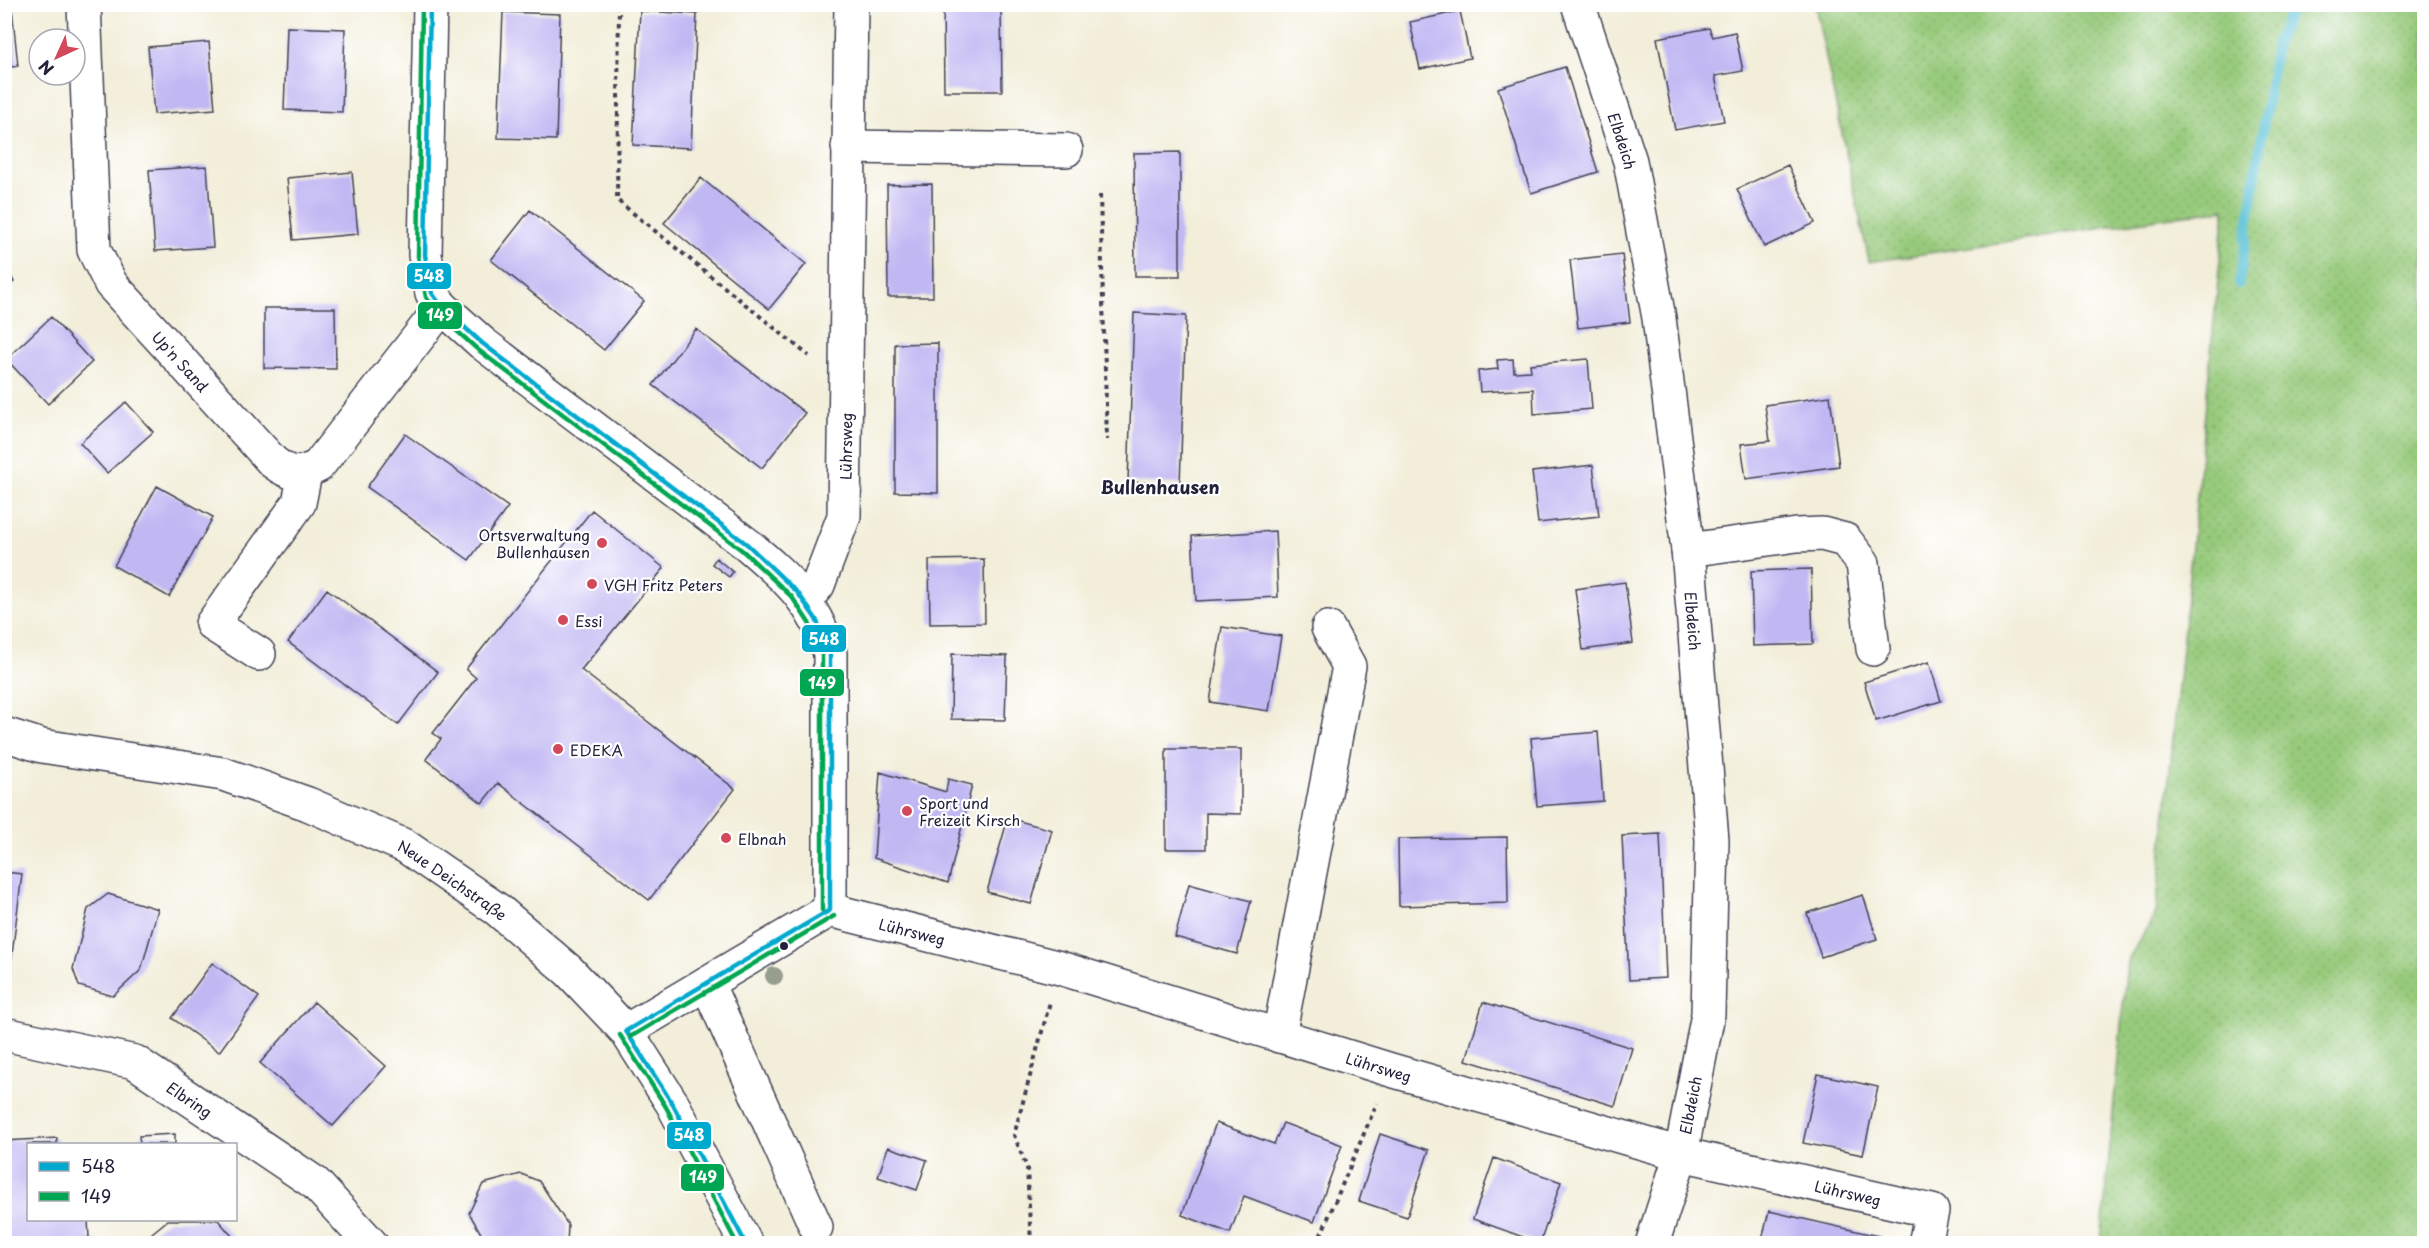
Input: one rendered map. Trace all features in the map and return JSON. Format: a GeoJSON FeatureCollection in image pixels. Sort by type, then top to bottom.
{"type":"FeatureCollection","features":[{"type":"Feature","properties":{"kind":"street","name":"Up'n Sand"},"geometry":{"type":"LineString","coordinates":[[84,4],[94,250],[111,284],[273,462],[286,472],[305,473]]}},
{"type":"Feature","properties":{"kind":"street"},"geometry":{"type":"LineString","coordinates":[[430,4],[425,255],[432,293],[442,307],[482,343],[748,544],[781,573],[806,599],[822,627],[830,653],[830,910],[626,1031]]}},
{"type":"Feature","properties":{"kind":"street","name":"Lührsweg"},"geometry":{"type":"LineString","coordinates":[[806,599],[818,585],[844,516],[851,4]]}},
{"type":"Feature","properties":{"kind":"street","name":"Elbdeich"},"geometry":{"type":"LineString","coordinates":[[1578,4],[1630,161],[1659,318],[1688,550],[1712,840],[1708,1014],[1681,1154],[1652,1244]]}},
{"type":"Feature","properties":{"kind":"street"},"geometry":{"type":"LineString","coordinates":[[848,147],[1066,150]]}},
{"type":"Feature","properties":{"kind":"street"},"geometry":{"type":"LineString","coordinates":[[259,654],[212,624],[299,503],[305,473],[318,466],[333,450],[442,307]]}},
{"type":"Feature","properties":{"kind":"street"},"geometry":{"type":"LineString","coordinates":[[1688,550],[1797,535],[1822,534],[1845,540],[1863,563],[1873,649]]}},
{"type":"Feature","properties":{"kind":"street"},"geometry":{"type":"LineString","coordinates":[[1279,1036],[1349,666],[1328,627]]}},
{"type":"Feature","properties":{"kind":"street","name":"Neue Deichstraße"},"geometry":{"type":"LineString","coordinates":[[4,734],[42,746],[223,774],[308,804],[405,846],[498,910],[569,971],[626,1031],[672,1103],[746,1244]]}},
{"type":"Feature","properties":{"kind":"street","name":"Lührsweg"},"geometry":{"type":"LineString","coordinates":[[830,910],[1060,968],[1391,1070],[1681,1154],[1932,1211],[1925,1244]]}},
{"type":"Feature","properties":{"kind":"street"},"geometry":{"type":"LineString","coordinates":[[707,983],[816,1227]]}},
{"type":"Feature","properties":{"kind":"street","name":"Elbring"},"geometry":{"type":"LineString","coordinates":[[4,1034],[135,1062],[315,1183],[371,1244]]}},
{"type":"Feature","properties":{"kind":"path"},"geometry":{"type":"LineString","coordinates":[[619,4],[617,200],[846,386]]}},
{"type":"Feature","properties":{"kind":"path"},"geometry":{"type":"LineString","coordinates":[[1100,195],[1107,440]]}},
{"type":"Feature","properties":{"kind":"path"},"geometry":{"type":"LineString","coordinates":[[1031,1244],[1027,1168],[1014,1135],[1060,968]]}},
{"type":"Feature","properties":{"kind":"path"},"geometry":{"type":"LineString","coordinates":[[1317,1244],[1391,1070]]}},
{"type":"Feature","properties":{"kind":"green space"},"geometry":{"type":"Polygon","coordinates":[[[1815,5],[2424,5],[2424,1243],[2101,1243],[2127,961],[2156,913],[2225,209],[1869,262],[1815,5]]]}},
{"type":"Feature","properties":{"kind":"building"},"geometry":{"type":"Polygon","coordinates":[[[943,4],[1001,4],[1002,91],[944,91],[943,4]]]}},
{"type":"Feature","properties":{"kind":"building"},"geometry":{"type":"Polygon","coordinates":[[[12,8],[18,66],[4,68],[4,9],[12,8]]]}},
{"type":"Feature","properties":{"kind":"building"},"geometry":{"type":"Polygon","coordinates":[[[640,11],[697,14],[691,148],[633,145],[640,11]]]}},
{"type":"Feature","properties":{"kind":"building"},"geometry":{"type":"Polygon","coordinates":[[[1460,11],[1470,58],[1420,69],[1410,22],[1460,11]]]}},
{"type":"Feature","properties":{"kind":"building"},"geometry":{"type":"Polygon","coordinates":[[[503,12],[560,14],[556,140],[498,138],[503,12]]]}},
{"type":"Feature","properties":{"kind":"building"},"geometry":{"type":"Polygon","coordinates":[[[287,27],[345,29],[342,112],[284,110],[287,27]]]}},
{"type":"Feature","properties":{"kind":"building"},"geometry":{"type":"Polygon","coordinates":[[[1709,28],[1713,37],[1735,32],[1743,71],[1715,76],[1724,121],[1675,130],[1657,38],[1709,28]]]}},
{"type":"Feature","properties":{"kind":"building"},"geometry":{"type":"Polygon","coordinates":[[[209,42],[215,109],[154,114],[148,47],[209,42]]]}},
{"type":"Feature","properties":{"kind":"building"},"geometry":{"type":"Polygon","coordinates":[[[1565,67],[1598,172],[1531,193],[1498,88],[1565,67]]]}},
{"type":"Feature","properties":{"kind":"building"},"geometry":{"type":"Polygon","coordinates":[[[1180,152],[1180,276],[1135,276],[1134,153],[1180,152]]]}},
{"type":"Feature","properties":{"kind":"building"},"geometry":{"type":"Polygon","coordinates":[[[1788,165],[1815,223],[1764,247],[1737,189],[1788,165]]]}},
{"type":"Feature","properties":{"kind":"building"},"geometry":{"type":"Polygon","coordinates":[[[207,166],[213,247],[155,251],[149,170],[207,166]]]}},
{"type":"Feature","properties":{"kind":"building"},"geometry":{"type":"Polygon","coordinates":[[[352,172],[358,234],[293,240],[287,178],[352,172]]]}},
{"type":"Feature","properties":{"kind":"building"},"geometry":{"type":"Polygon","coordinates":[[[701,178],[806,264],[769,309],[664,223],[701,178]]]}},
{"type":"Feature","properties":{"kind":"building"},"geometry":{"type":"Polygon","coordinates":[[[932,184],[933,297],[888,297],[887,185],[932,184]]]}},
{"type":"Feature","properties":{"kind":"building"},"geometry":{"type":"Polygon","coordinates":[[[530,210],[644,301],[604,350],[491,260],[530,210]]]}},
{"type":"Feature","properties":{"kind":"building"},"geometry":{"type":"Polygon","coordinates":[[[1622,254],[1630,322],[1578,328],[1570,260],[1622,254]]]}},
{"type":"Feature","properties":{"kind":"building"},"geometry":{"type":"Polygon","coordinates":[[[4,260],[14,282],[4,286],[4,260]]]}},
{"type":"Feature","properties":{"kind":"building"},"geometry":{"type":"Polygon","coordinates":[[[264,308],[335,308],[336,369],[264,368],[264,308]]]}},
{"type":"Feature","properties":{"kind":"building"},"geometry":{"type":"Polygon","coordinates":[[[1134,313],[1186,316],[1180,484],[1128,482],[1134,313]]]}},
{"type":"Feature","properties":{"kind":"building"},"geometry":{"type":"Polygon","coordinates":[[[51,317],[92,362],[48,404],[6,359],[51,317]]]}},
{"type":"Feature","properties":{"kind":"building"},"geometry":{"type":"Polygon","coordinates":[[[696,329],[805,413],[762,468],[653,385],[696,329]]]}},
{"type":"Feature","properties":{"kind":"building"},"geometry":{"type":"Polygon","coordinates":[[[938,343],[938,493],[895,492],[895,344],[938,343]]]}},
{"type":"Feature","properties":{"kind":"building"},"geometry":{"type":"Polygon","coordinates":[[[1513,359],[1514,372],[1531,371],[1530,364],[1588,359],[1592,409],[1534,414],[1533,389],[1480,392],[1478,371],[1498,369],[1497,360],[1513,359]]]}},
{"type":"Feature","properties":{"kind":"building"},"geometry":{"type":"Polygon","coordinates":[[[1830,396],[1839,466],[1746,479],[1741,444],[1770,441],[1765,405],[1830,396]]]}},
{"type":"Feature","properties":{"kind":"building"},"geometry":{"type":"Polygon","coordinates":[[[126,402],[153,432],[107,473],[80,443],[126,402]]]}},
{"type":"Feature","properties":{"kind":"building"},"geometry":{"type":"Polygon","coordinates":[[[405,434],[508,507],[469,560],[367,487],[405,434]]]}},
{"type":"Feature","properties":{"kind":"building"},"geometry":{"type":"Polygon","coordinates":[[[1593,465],[1599,516],[1538,523],[1532,472],[1593,465]]]}},
{"type":"Feature","properties":{"kind":"building"},"geometry":{"type":"Polygon","coordinates":[[[157,486],[213,517],[169,597],[114,566],[157,486]]]}},
{"type":"Feature","properties":{"kind":"building","name":"EDEKA"},"geometry":{"type":"Polygon","coordinates":[[[592,510],[664,568],[581,670],[735,789],[649,900],[498,783],[482,803],[426,759],[441,739],[433,733],[476,678],[466,669],[592,510]]]}},
{"type":"Feature","properties":{"kind":"building"},"geometry":{"type":"Polygon","coordinates":[[[1275,531],[1278,597],[1196,601],[1192,536],[1275,531]]]}},
{"type":"Feature","properties":{"kind":"building"},"geometry":{"type":"Polygon","coordinates":[[[716,558],[733,572],[729,577],[712,564],[716,558]]]}},
{"type":"Feature","properties":{"kind":"building"},"geometry":{"type":"Polygon","coordinates":[[[984,559],[985,623],[930,624],[929,560],[984,559]]]}},
{"type":"Feature","properties":{"kind":"building"},"geometry":{"type":"Polygon","coordinates":[[[1811,569],[1813,644],[1753,646],[1751,571],[1811,569]]]}},
{"type":"Feature","properties":{"kind":"building"},"geometry":{"type":"Polygon","coordinates":[[[1625,582],[1633,643],[1583,650],[1575,589],[1625,582]]]}},
{"type":"Feature","properties":{"kind":"building"},"geometry":{"type":"Polygon","coordinates":[[[327,589],[438,672],[398,725],[288,642],[327,589]]]}},
{"type":"Feature","properties":{"kind":"building"},"geometry":{"type":"Polygon","coordinates":[[[1222,627],[1281,636],[1269,711],[1210,702],[1222,627]]]}},
{"type":"Feature","properties":{"kind":"building"},"geometry":{"type":"Polygon","coordinates":[[[952,654],[1007,656],[1005,720],[951,719],[952,654]]]}},
{"type":"Feature","properties":{"kind":"building"},"geometry":{"type":"Polygon","coordinates":[[[1929,662],[1941,701],[1876,721],[1864,682],[1929,662]]]}},
{"type":"Feature","properties":{"kind":"building"},"geometry":{"type":"Polygon","coordinates":[[[1598,732],[1603,801],[1537,806],[1531,738],[1598,732]]]}},
{"type":"Feature","properties":{"kind":"building"},"geometry":{"type":"Polygon","coordinates":[[[1166,749],[1241,749],[1241,814],[1206,813],[1206,849],[1166,849],[1166,749]]]}},
{"type":"Feature","properties":{"kind":"building"},"geometry":{"type":"Polygon","coordinates":[[[880,772],[946,792],[948,779],[972,785],[948,883],[874,858],[880,772]]]}},
{"type":"Feature","properties":{"kind":"building"},"geometry":{"type":"Polygon","coordinates":[[[1008,818],[1052,830],[1031,904],[987,892],[1008,818]]]}},
{"type":"Feature","properties":{"kind":"building"},"geometry":{"type":"Polygon","coordinates":[[[1660,834],[1666,978],[1629,980],[1622,836],[1660,834]]]}},
{"type":"Feature","properties":{"kind":"building"},"geometry":{"type":"Polygon","coordinates":[[[1507,837],[1508,903],[1399,906],[1398,839],[1507,837]]]}},
{"type":"Feature","properties":{"kind":"building"},"geometry":{"type":"Polygon","coordinates":[[[4,872],[22,874],[8,987],[4,987],[4,872]]]}},
{"type":"Feature","properties":{"kind":"building"},"geometry":{"type":"Polygon","coordinates":[[[1189,884],[1251,901],[1237,954],[1175,937],[1189,884]]]}},
{"type":"Feature","properties":{"kind":"building"},"geometry":{"type":"Polygon","coordinates":[[[108,894],[158,909],[141,970],[113,996],[79,986],[73,969],[88,909],[108,894]]]}},
{"type":"Feature","properties":{"kind":"building"},"geometry":{"type":"Polygon","coordinates":[[[1863,895],[1877,939],[1821,957],[1807,913],[1863,895]]]}},
{"type":"Feature","properties":{"kind":"building"},"geometry":{"type":"Polygon","coordinates":[[[212,963],[259,997],[219,1052],[172,1018],[212,963]]]}},
{"type":"Feature","properties":{"kind":"building"},"geometry":{"type":"Polygon","coordinates":[[[314,1002],[386,1066],[333,1126],[260,1063],[314,1002]]]}},
{"type":"Feature","properties":{"kind":"building"},"geometry":{"type":"Polygon","coordinates":[[[1483,1002],[1632,1048],[1615,1106],[1466,1060],[1483,1002]]]}},
{"type":"Feature","properties":{"kind":"building"},"geometry":{"type":"Polygon","coordinates":[[[1818,1074],[1878,1087],[1863,1155],[1803,1143],[1818,1074]]]}},
{"type":"Feature","properties":{"kind":"building"},"geometry":{"type":"Polygon","coordinates":[[[1216,1123],[1274,1144],[1283,1123],[1342,1145],[1314,1222],[1244,1196],[1230,1233],[1182,1215],[1216,1123]]]}},
{"type":"Feature","properties":{"kind":"building"},"geometry":{"type":"Polygon","coordinates":[[[175,1134],[175,1143],[140,1143],[139,1136],[175,1134]]]}},
{"type":"Feature","properties":{"kind":"building"},"geometry":{"type":"Polygon","coordinates":[[[1380,1134],[1429,1150],[1407,1217],[1359,1201],[1380,1134]]]}},
{"type":"Feature","properties":{"kind":"building"},"geometry":{"type":"Polygon","coordinates":[[[57,1138],[57,1143],[27,1143],[27,1221],[88,1221],[89,1238],[105,1244],[4,1244],[4,1141],[57,1138]]]}},
{"type":"Feature","properties":{"kind":"building"},"geometry":{"type":"Polygon","coordinates":[[[888,1147],[927,1160],[917,1190],[878,1177],[888,1147]]]}},
{"type":"Feature","properties":{"kind":"building"},"geometry":{"type":"Polygon","coordinates":[[[1494,1158],[1561,1182],[1540,1243],[1473,1219],[1494,1158]]]}},
{"type":"Feature","properties":{"kind":"building"},"geometry":{"type":"Polygon","coordinates":[[[521,1174],[539,1181],[568,1225],[567,1244],[487,1244],[469,1213],[483,1184],[521,1174]]]}},
{"type":"Feature","properties":{"kind":"building"},"geometry":{"type":"Polygon","coordinates":[[[1769,1211],[1883,1237],[1882,1244],[1761,1244],[1769,1211]]]}},
{"type":"Feature","properties":{"kind":"building"},"geometry":{"type":"Polygon","coordinates":[[[167,1221],[219,1221],[239,1244],[161,1244],[152,1233],[167,1221]]]}},
{"type":"Feature","properties":{"kind":"waterway"},"geometry":{"type":"LineString","coordinates":[[2239,284],[2276,44],[2293,4]]}},
{"type":"Feature","properties":{"kind":"transit line","name":"149"},"geometry":{"type":"LineString","coordinates":[[422,4],[418,256],[426,297],[437,313],[477,349],[743,551],[792,597],[809,623],[822,654],[822,910]]}},
{"type":"Feature","properties":{"kind":"transit line","name":"548"},"geometry":{"type":"LineString","coordinates":[[430,4],[425,255],[432,293],[442,307],[482,343],[748,545],[798,593],[816,619],[830,653],[830,910]]}},
{"type":"Feature","properties":{"kind":"transit line","name":"548"},"geometry":{"type":"LineString","coordinates":[[626,1031],[830,910]]}},
{"type":"Feature","properties":{"kind":"transit line","name":"149"},"geometry":{"type":"LineString","coordinates":[[630,1037],[834,916]]}},
{"type":"Feature","properties":{"kind":"transit line","name":"548"},"geometry":{"type":"LineString","coordinates":[[626,1031],[672,1103],[746,1244]]}},
{"type":"Feature","properties":{"kind":"transit line","name":"149"},"geometry":{"type":"LineString","coordinates":[[620,1035],[666,1107],[737,1244]]}},
{"type":"Feature","properties":{"kind":"place","name":"Ortsverwaltung Bullenhausen"},"geometry":{"type":"Point","coordinates":[602,543]}},
{"type":"Feature","properties":{"kind":"place","name":"VGH Fritz Peters"},"geometry":{"type":"Point","coordinates":[592,584]}},
{"type":"Feature","properties":{"kind":"place","name":"Essi"},"geometry":{"type":"Point","coordinates":[563,620]}},
{"type":"Feature","properties":{"kind":"place","name":"EDEKA"},"geometry":{"type":"Point","coordinates":[558,749]}},
{"type":"Feature","properties":{"kind":"place","name":"Sport und Freizeit Kirsch"},"geometry":{"type":"Point","coordinates":[907,811]}},
{"type":"Feature","properties":{"kind":"place","name":"Elbnah"},"geometry":{"type":"Point","coordinates":[726,838]}},
{"type":"Feature","properties":{"kind":"district","name":"Bullenhausen"},"geometry":{"type":"Point","coordinates":[1160,486]}}]}
